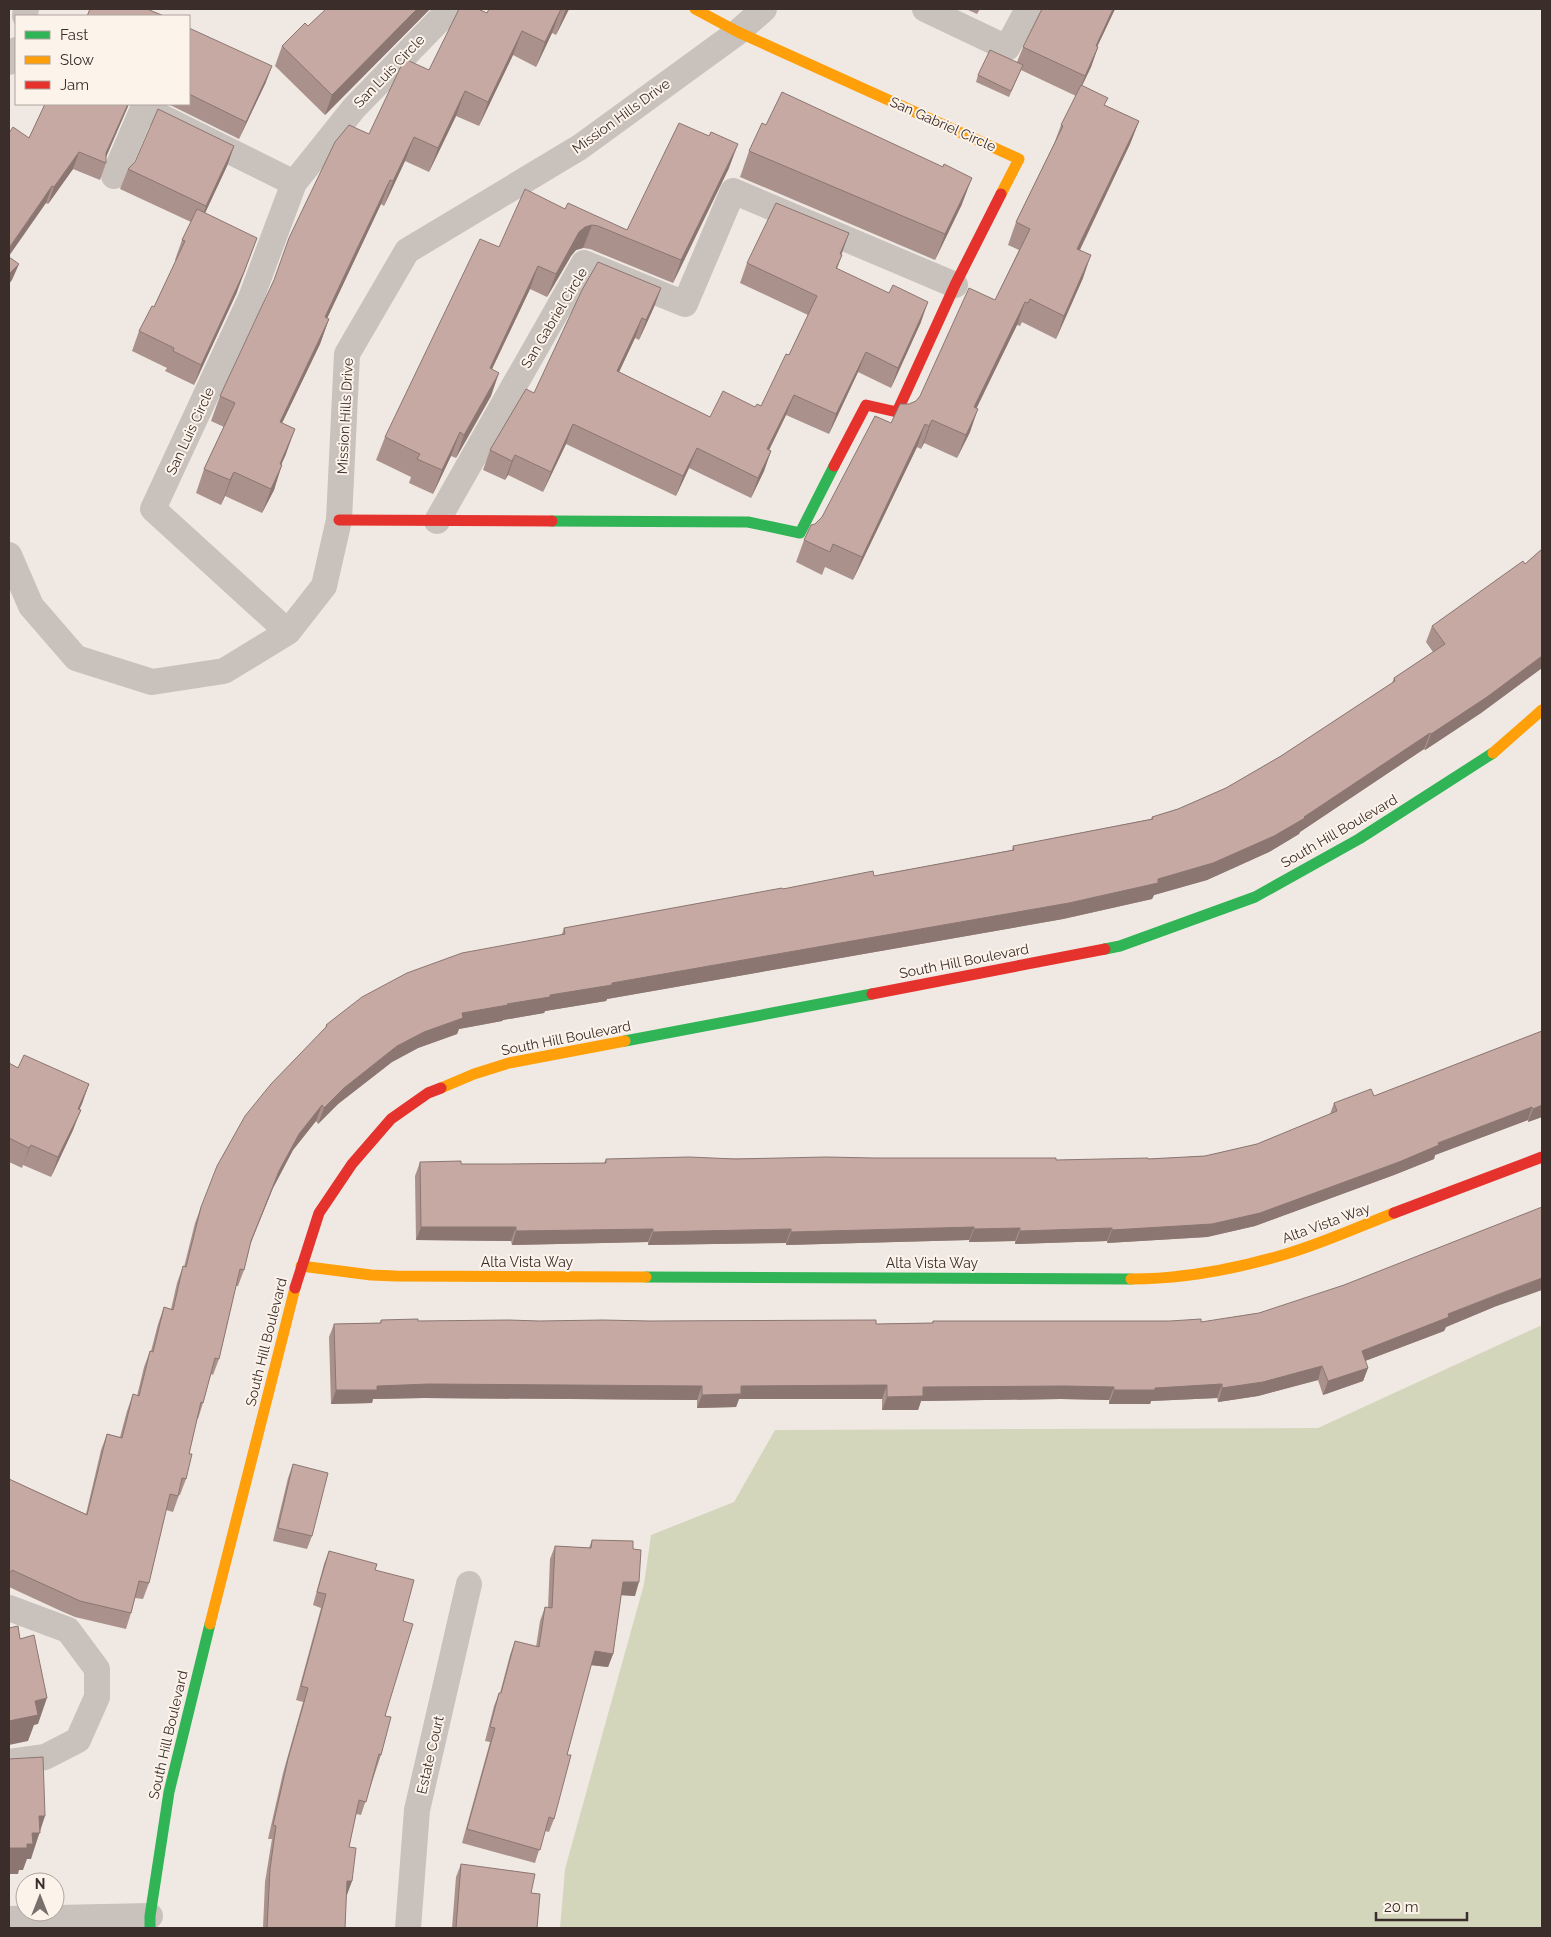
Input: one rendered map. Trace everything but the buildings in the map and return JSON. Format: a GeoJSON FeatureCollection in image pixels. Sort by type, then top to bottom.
{"type":"FeatureCollection","features":[{"type":"Feature","properties":{"kind":"street","name":"San Luis Circle"},"geometry":{"type":"LineString","coordinates":[[288,632],[153,509],[251,298],[294,183],[354,108],[450,9]]}},
{"type":"Feature","properties":{"kind":"street"},"geometry":{"type":"LineString","coordinates":[[695,9],[738,32]]}},
{"type":"Feature","properties":{"kind":"street","name":"Mission Hills Drive"},"geometry":{"type":"LineString","coordinates":[[9,555],[31,606],[76,658],[152,682],[224,671],[288,632],[324,586],[340,520],[347,354],[407,251],[580,146],[738,32],[764,9]]}},
{"type":"Feature","properties":{"kind":"street"},"geometry":{"type":"LineString","coordinates":[[925,9],[1007,48],[1028,9]]}},
{"type":"Feature","properties":{"kind":"street","name":"San Gabriel Circle"},"geometry":{"type":"LineString","coordinates":[[340,520],[437,522],[748,522],[800,533],[866,405],[897,412],[955,285],[1019,159],[738,32]]}},
{"type":"Feature","properties":{"kind":"street"},"geometry":{"type":"LineString","coordinates":[[114,176],[144,106],[294,183]]}},
{"type":"Feature","properties":{"kind":"street","name":"San Gabriel Circle"},"geometry":{"type":"LineString","coordinates":[[437,522],[584,263],[685,304],[734,190],[955,285]]}},
{"type":"Feature","properties":{"kind":"street","name":"South Hill Boulevard"},"geometry":{"type":"LineString","coordinates":[[150,1922],[169,1792],[301,1266],[318,1213],[352,1164],[390,1119],[428,1093],[474,1074],[509,1064],[1120,946],[1254,897],[1360,839],[1484,759],[1542,710]]}},
{"type":"Feature","properties":{"kind":"street","name":"Alta Vista Way"},"geometry":{"type":"LineString","coordinates":[[301,1266],[371,1276],[1151,1279],[1221,1272],[1287,1254],[1542,1157]]}},
{"type":"Feature","properties":{"kind":"street","name":"Estate Court"},"geometry":{"type":"LineString","coordinates":[[408,1928],[418,1810],[469,1584]]}},
{"type":"Feature","properties":{"kind":"street"},"geometry":{"type":"LineString","coordinates":[[9,1608],[68,1630],[97,1669],[97,1697],[78,1740],[45,1757],[9,1762]]}},
{"type":"Feature","properties":{"kind":"street"},"geometry":{"type":"LineString","coordinates":[[9,1919],[150,1922]]}},
{"type":"Feature","properties":{"kind":"green space"},"geometry":{"type":"Polygon","coordinates":[[[1542,1325],[1542,1928],[560,1928],[565,1869],[644,1584],[651,1535],[734,1502],[775,1430],[1318,1428],[1542,1325]]]}},
{"type":"Feature","properties":{"kind":"traffic: fast"},"geometry":{"type":"LineString","coordinates":[[552,521],[748,522],[800,533],[834,466]]}},
{"type":"Feature","properties":{"kind":"traffic: fast"},"geometry":{"type":"LineString","coordinates":[[1105,949],[1120,946],[1255,897],[1359,839],[1493,753]]}},
{"type":"Feature","properties":{"kind":"traffic: fast"},"geometry":{"type":"LineString","coordinates":[[625,1041],[872,994]]}},
{"type":"Feature","properties":{"kind":"traffic: fast"},"geometry":{"type":"LineString","coordinates":[[646,1277],[1131,1279]]}},
{"type":"Feature","properties":{"kind":"traffic: fast"},"geometry":{"type":"LineString","coordinates":[[150,1928],[150,1916],[169,1792],[210,1624]]}},
{"type":"Feature","properties":{"kind":"traffic: slow"},"geometry":{"type":"LineString","coordinates":[[695,9],[738,32],[1019,159],[1001,194]]}},
{"type":"Feature","properties":{"kind":"traffic: slow"},"geometry":{"type":"LineString","coordinates":[[1493,753],[1542,710]]}},
{"type":"Feature","properties":{"kind":"traffic: slow"},"geometry":{"type":"LineString","coordinates":[[441,1088],[474,1074],[509,1063],[625,1041]]}},
{"type":"Feature","properties":{"kind":"traffic: slow"},"geometry":{"type":"LineString","coordinates":[[1131,1279],[1190,1275],[1248,1264],[1313,1245],[1394,1213]]}},
{"type":"Feature","properties":{"kind":"traffic: slow"},"geometry":{"type":"LineString","coordinates":[[301,1266],[371,1275],[396,1276],[646,1277]]}},
{"type":"Feature","properties":{"kind":"traffic: slow"},"geometry":{"type":"LineString","coordinates":[[210,1624],[295,1288]]}},
{"type":"Feature","properties":{"kind":"traffic: jam"},"geometry":{"type":"LineString","coordinates":[[834,466],[866,405],[897,412],[955,285],[1001,194]]}},
{"type":"Feature","properties":{"kind":"traffic: jam"},"geometry":{"type":"LineString","coordinates":[[339,520],[552,521]]}},
{"type":"Feature","properties":{"kind":"traffic: jam"},"geometry":{"type":"LineString","coordinates":[[872,994],[1105,949]]}},
{"type":"Feature","properties":{"kind":"traffic: jam"},"geometry":{"type":"LineString","coordinates":[[295,1288],[319,1213],[352,1164],[391,1119],[428,1093],[441,1088]]}},
{"type":"Feature","properties":{"kind":"traffic: jam"},"geometry":{"type":"LineString","coordinates":[[1394,1213],[1542,1157]]}}]}
